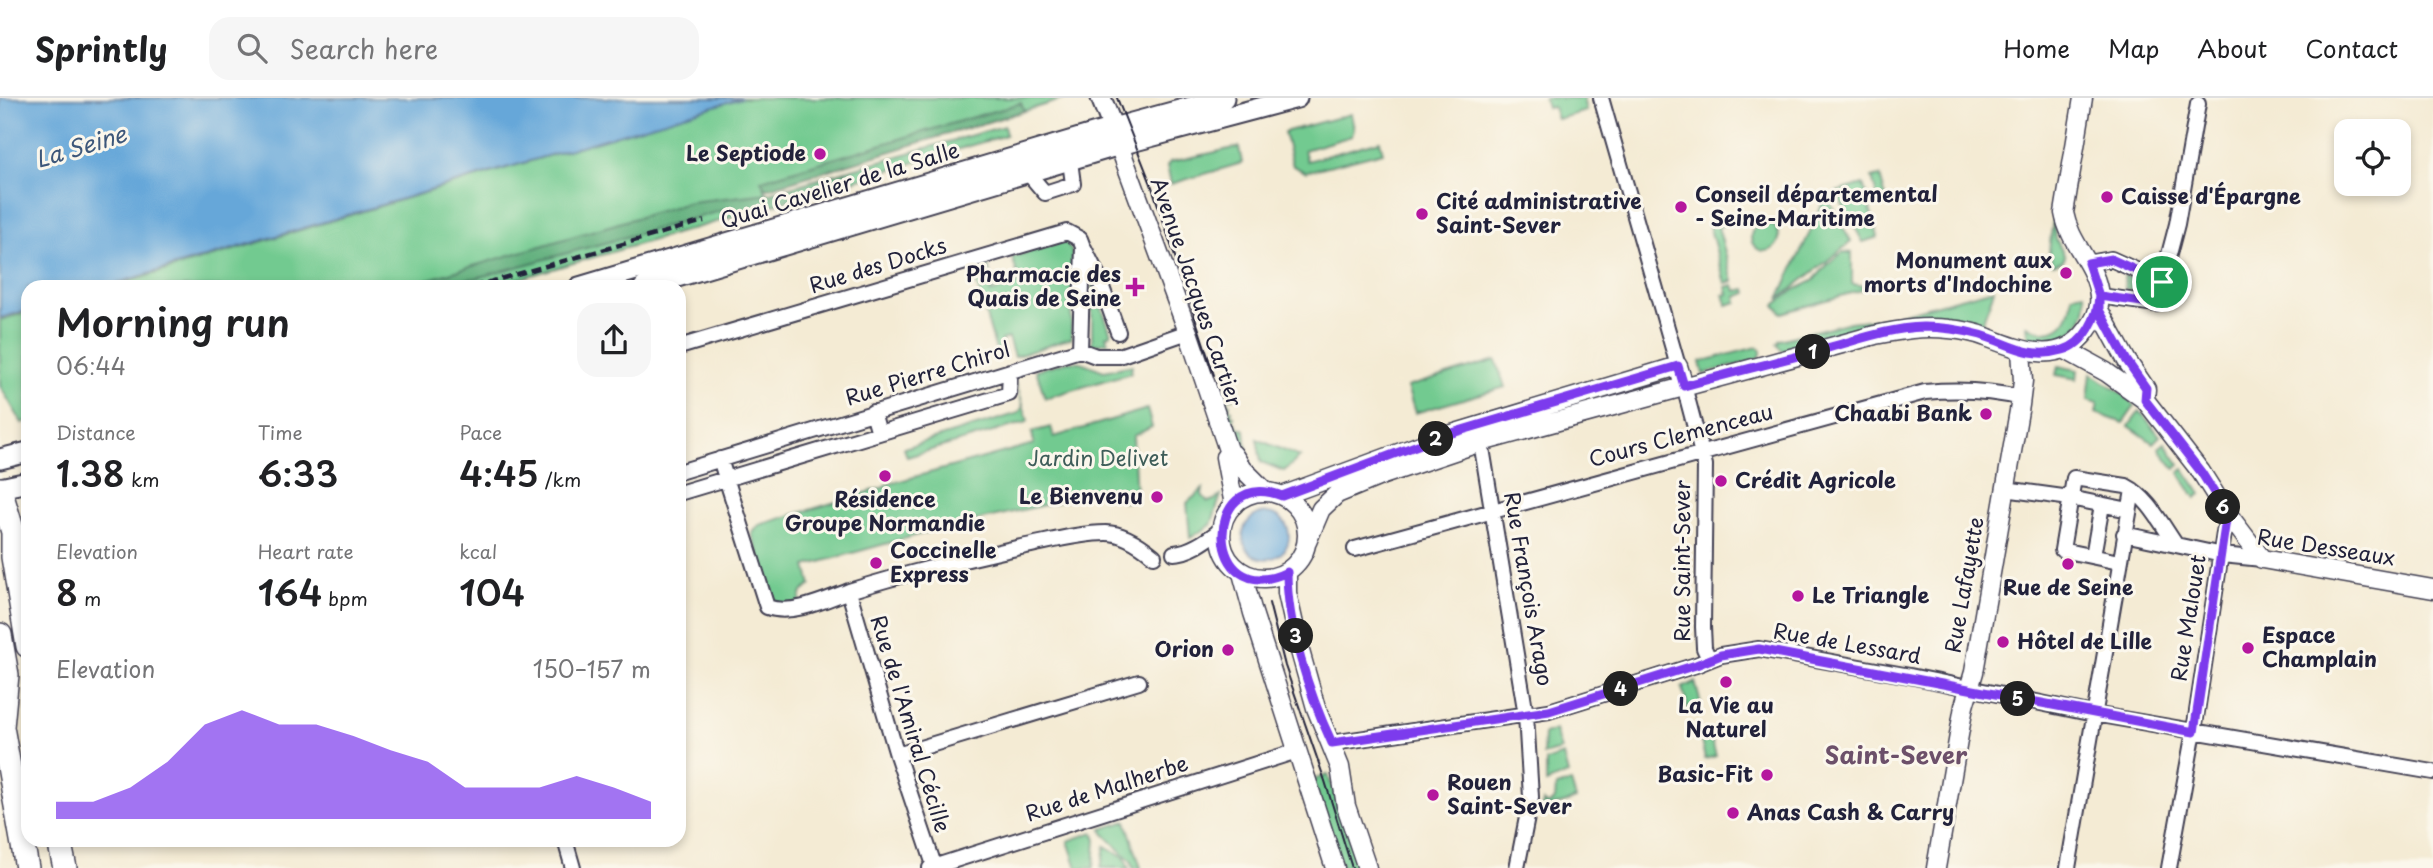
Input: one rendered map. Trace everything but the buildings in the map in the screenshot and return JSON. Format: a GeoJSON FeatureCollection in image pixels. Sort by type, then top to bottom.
{"type":"FeatureCollection","features":[{"type":"Feature","properties":{"kind":"main road"},"geometry":{"type":"LineString","coordinates":[[1101,98],[1117,137]]}},
{"type":"Feature","properties":{"kind":"main road"},"geometry":{"type":"LineString","coordinates":[[1117,137],[1224,98]]}},
{"type":"Feature","properties":{"kind":"main road"},"geometry":{"type":"LineString","coordinates":[[1117,137],[1297,98]]}},
{"type":"Feature","properties":{"kind":"main road","name":"Quai Cavelier de la Salle"},"geometry":{"type":"LineString","coordinates":[[668,280],[1070,161],[1117,137]]}},
{"type":"Feature","properties":{"kind":"main road","name":"Quai Cavelier de la Salle"},"geometry":{"type":"LineString","coordinates":[[604,280],[1117,137]]}},
{"type":"Feature","properties":{"kind":"main road"},"geometry":{"type":"LineString","coordinates":[[0,459],[21,454]]}},
{"type":"Feature","properties":{"kind":"main road"},"geometry":{"type":"LineString","coordinates":[[21,484],[0,489],[13,532],[13,557],[21,604]]}},
{"type":"Feature","properties":{"kind":"main road"},"geometry":{"type":"LineString","coordinates":[[0,635],[7,675],[2,727],[21,834]]}},
{"type":"Feature","properties":{"kind":"main road"},"geometry":{"type":"LineString","coordinates":[[23,847],[27,868]]}},
{"type":"Feature","properties":{"kind":"main road"},"geometry":{"type":"LineString","coordinates":[[60,847],[65,868]]}},
{"type":"Feature","properties":{"kind":"street","name":"Rue Saint-Sever"},"geometry":{"type":"LineString","coordinates":[[1601,98],[1705,465],[1703,627],[1704,648],[1709,659]]}},
{"type":"Feature","properties":{"kind":"street"},"geometry":{"type":"LineString","coordinates":[[2083,98],[2064,213],[2068,231],[2084,256],[2099,303],[2127,361],[2146,388],[2145,400]]}},
{"type":"Feature","properties":{"kind":"street"},"geometry":{"type":"LineString","coordinates":[[2099,303],[2157,304],[2177,224],[2198,104]]}},
{"type":"Feature","properties":{"kind":"street","name":"Avenue Jacques Cartier"},"geometry":{"type":"LineString","coordinates":[[1117,137],[1188,332],[1228,453],[1225,457],[1234,505]]}},
{"type":"Feature","properties":{"kind":"street","name":"Rue des Docks"},"geometry":{"type":"LineString","coordinates":[[686,345],[1056,234],[1067,232],[1080,239],[1083,247]]}},
{"type":"Feature","properties":{"kind":"street"},"geometry":{"type":"LineString","coordinates":[[1083,247],[1098,275],[1118,332]]}},
{"type":"Feature","properties":{"kind":"street"},"geometry":{"type":"LineString","coordinates":[[1080,350],[1083,247]]}},
{"type":"Feature","properties":{"kind":"street"},"geometry":{"type":"LineString","coordinates":[[2084,256],[2111,259],[2162,282]]}},
{"type":"Feature","properties":{"kind":"street"},"geometry":{"type":"LineString","coordinates":[[1678,366],[1442,436],[1274,494],[1252,494],[1234,505],[1226,516],[1222,529],[1225,554],[1242,573],[1261,579],[1287,572],[1299,561],[1321,509],[1337,494],[1416,463],[1481,442],[1875,335],[1910,328],[1949,329],[1985,336],[2021,350],[2043,354],[2066,349],[2084,335],[2099,303]]}},
{"type":"Feature","properties":{"kind":"street","name":"Rue Pierre Chirol"},"geometry":{"type":"LineString","coordinates":[[686,470],[1080,350],[1096,356],[1119,356],[1188,332]]}},
{"type":"Feature","properties":{"kind":"street"},"geometry":{"type":"LineString","coordinates":[[2066,349],[2106,372],[2145,400],[2201,472],[2227,513],[2262,559]]}},
{"type":"Feature","properties":{"kind":"street","name":"Rue Lafayette"},"geometry":{"type":"LineString","coordinates":[[1936,868],[2021,398],[2021,350]]}},
{"type":"Feature","properties":{"kind":"street"},"geometry":{"type":"LineString","coordinates":[[686,491],[1009,394],[1010,370]]}},
{"type":"Feature","properties":{"kind":"street","name":"Cours Clemenceau"},"geometry":{"type":"LineString","coordinates":[[1355,549],[1925,392],[1958,389],[1992,391],[2021,398]]}},
{"type":"Feature","properties":{"kind":"street"},"geometry":{"type":"LineString","coordinates":[[873,412],[879,433]]}},
{"type":"Feature","properties":{"kind":"street","name":"Rue François Arago"},"geometry":{"type":"LineString","coordinates":[[1481,442],[1527,715],[1531,797],[1517,868]]}},
{"type":"Feature","properties":{"kind":"street","name":"Avenue Jacques Cartier"},"geometry":{"type":"LineString","coordinates":[[1228,453],[1233,454],[1242,468],[1274,494]]}},
{"type":"Feature","properties":{"kind":"street"},"geometry":{"type":"LineString","coordinates":[[720,459],[767,607],[779,611],[960,560],[1055,540],[1108,533],[1141,546],[1154,556]]}},
{"type":"Feature","properties":{"kind":"street"},"geometry":{"type":"LineString","coordinates":[[2119,562],[2062,550],[2074,478],[2126,486],[2133,490],[2141,496],[2176,545]]}},
{"type":"Feature","properties":{"kind":"street"},"geometry":{"type":"LineString","coordinates":[[2006,489],[2129,510]]}},
{"type":"Feature","properties":{"kind":"street"},"geometry":{"type":"LineString","coordinates":[[2068,868],[2133,490]]}},
{"type":"Feature","properties":{"kind":"street"},"geometry":{"type":"LineString","coordinates":[[1274,494],[1294,504],[1303,515],[1307,542]]}},
{"type":"Feature","properties":{"kind":"street"},"geometry":{"type":"LineString","coordinates":[[2093,556],[2102,505]]}},
{"type":"Feature","properties":{"kind":"street","name":"Rue Malouet"},"geometry":{"type":"LineString","coordinates":[[2169,868],[2194,732],[2227,513]]}},
{"type":"Feature","properties":{"kind":"street"},"geometry":{"type":"LineString","coordinates":[[1178,553],[1222,529]]}},
{"type":"Feature","properties":{"kind":"street","name":"Rue Desseaux"},"geometry":{"type":"LineString","coordinates":[[2124,534],[2222,555],[2262,559],[2433,589]]}},
{"type":"Feature","properties":{"kind":"street"},"geometry":{"type":"LineString","coordinates":[[1287,572],[1287,593],[1300,651],[1320,718],[1332,743],[1341,772],[1346,806],[1367,868]]}},
{"type":"Feature","properties":{"kind":"street"},"geometry":{"type":"LineString","coordinates":[[1242,573],[1335,868]]}},
{"type":"Feature","properties":{"kind":"street","name":"Rue de l'Amiral Cécille"},"geometry":{"type":"LineString","coordinates":[[849,592],[933,868]]}},
{"type":"Feature","properties":{"kind":"street","name":"Rue de Lessard"},"geometry":{"type":"LineString","coordinates":[[1332,743],[1549,711],[1709,659],[1759,649],[2094,714],[2433,772]]}},
{"type":"Feature","properties":{"kind":"street"},"geometry":{"type":"LineString","coordinates":[[897,755],[1139,682]]}},
{"type":"Feature","properties":{"kind":"street","name":"Rue de Malherbe"},"geometry":{"type":"LineString","coordinates":[[933,868],[1297,751]]}},
{"type":"Feature","properties":{"kind":"street"},"geometry":{"type":"LineString","coordinates":[[567,847],[573,868]]}},
{"type":"Feature","properties":{"kind":"green space"},"geometry":{"type":"Polygon","coordinates":[[[741,98],[1068,98],[765,188],[769,206],[765,208],[514,280],[134,280],[741,98]]]}},
{"type":"Feature","properties":{"kind":"green space"},"geometry":{"type":"Polygon","coordinates":[[[1544,98],[1583,98],[1586,111],[1557,119],[1553,107],[1547,108],[1544,98]]]}},
{"type":"Feature","properties":{"kind":"green space"},"geometry":{"type":"Polygon","coordinates":[[[1021,103],[1024,111],[770,188],[765,188],[761,180],[1021,103]]]}},
{"type":"Feature","properties":{"kind":"green space"},"geometry":{"type":"Polygon","coordinates":[[[1351,114],[1354,129],[1352,136],[1304,150],[1307,161],[1380,141],[1383,152],[1305,172],[1293,166],[1284,132],[1351,114]]]}},
{"type":"Feature","properties":{"kind":"green space"},"geometry":{"type":"Polygon","coordinates":[[[1004,126],[1006,135],[849,182],[845,171],[1004,126]]]}},
{"type":"Feature","properties":{"kind":"green space"},"geometry":{"type":"Polygon","coordinates":[[[1239,147],[1242,163],[1171,184],[1167,166],[1170,162],[1239,147]]]}},
{"type":"Feature","properties":{"kind":"green space"},"geometry":{"type":"Polygon","coordinates":[[[845,171],[849,182],[727,219],[724,210],[476,278],[426,280],[690,202],[769,193],[845,171]]]}},
{"type":"Feature","properties":{"kind":"green space"},"geometry":{"type":"Polygon","coordinates":[[[1880,176],[1887,201],[1879,202],[1872,178],[1880,176]]]}},
{"type":"Feature","properties":{"kind":"green space"},"geometry":{"type":"Polygon","coordinates":[[[1863,184],[1878,237],[1863,242],[1836,192],[1863,184]]]}},
{"type":"Feature","properties":{"kind":"green space"},"geometry":{"type":"Polygon","coordinates":[[[1826,195],[1851,242],[1779,299],[1815,222],[1826,195]]]}},
{"type":"Feature","properties":{"kind":"green space"},"geometry":{"type":"Polygon","coordinates":[[[2053,219],[2056,239],[2065,257],[2063,261],[2053,264],[2049,252],[2053,219]]]}},
{"type":"Feature","properties":{"kind":"green space"},"geometry":{"type":"Polygon","coordinates":[[[1727,220],[1728,224],[1718,227],[1733,281],[1725,283],[1709,225],[1727,220]]]}},
{"type":"Feature","properties":{"kind":"green space"},"geometry":{"type":"Polygon","coordinates":[[[1765,223],[1775,227],[1779,237],[1775,247],[1765,251],[1755,247],[1751,237],[1755,227],[1765,223]]]}},
{"type":"Feature","properties":{"kind":"green space"},"geometry":{"type":"Polygon","coordinates":[[[1062,242],[1068,244],[1072,251],[1071,338],[1014,357],[1008,338],[1001,340],[1005,355],[998,357],[973,271],[988,265],[993,288],[990,293],[1020,283],[1012,257],[1062,242]]]}},
{"type":"Feature","properties":{"kind":"green space"},"geometry":{"type":"Polygon","coordinates":[[[1843,252],[1852,253],[1852,284],[1872,287],[1782,313],[1775,305],[1794,290],[1813,281],[1843,252]]]}},
{"type":"Feature","properties":{"kind":"green space"},"geometry":{"type":"Polygon","coordinates":[[[2124,275],[2153,288],[2154,292],[2150,295],[2125,289],[2124,275]]]}},
{"type":"Feature","properties":{"kind":"green space"},"geometry":{"type":"Polygon","coordinates":[[[1092,279],[1111,334],[1106,336],[1108,342],[1092,345],[1092,279]]]}},
{"type":"Feature","properties":{"kind":"green space"},"geometry":{"type":"Polygon","coordinates":[[[1734,285],[1736,291],[1746,289],[1747,293],[1736,297],[1737,302],[1727,305],[1724,295],[1728,294],[1726,287],[1734,285]]]}},
{"type":"Feature","properties":{"kind":"green space"},"geometry":{"type":"Polygon","coordinates":[[[1994,289],[1982,325],[1942,317],[1901,319],[1900,314],[1994,289]]]}},
{"type":"Feature","properties":{"kind":"green space"},"geometry":{"type":"Polygon","coordinates":[[[2085,293],[2083,316],[2071,332],[2052,341],[2029,342],[2027,325],[2041,331],[2057,328],[2069,314],[2072,295],[2085,293]]]}},
{"type":"Feature","properties":{"kind":"green space"},"geometry":{"type":"Polygon","coordinates":[[[21,314],[21,421],[0,386],[0,320],[21,314]]]}},
{"type":"Feature","properties":{"kind":"green space"},"geometry":{"type":"Polygon","coordinates":[[[1887,318],[1888,322],[1829,335],[1810,346],[1782,351],[1777,344],[1780,340],[1850,322],[1887,318]]]}},
{"type":"Feature","properties":{"kind":"green space"},"geometry":{"type":"Polygon","coordinates":[[[1757,347],[1761,350],[1761,355],[1756,360],[1703,374],[1700,362],[1757,347]]]}},
{"type":"Feature","properties":{"kind":"green space"},"geometry":{"type":"Polygon","coordinates":[[[1496,360],[1505,387],[1415,413],[1407,387],[1496,360]]]}},
{"type":"Feature","properties":{"kind":"green space"},"geometry":{"type":"Polygon","coordinates":[[[1069,361],[1081,362],[1104,371],[1132,365],[1131,373],[1045,398],[1036,370],[1069,361]]]}},
{"type":"Feature","properties":{"kind":"green space"},"geometry":{"type":"Polygon","coordinates":[[[2058,366],[2078,370],[2077,379],[2056,375],[2058,366]]]}},
{"type":"Feature","properties":{"kind":"green space"},"geometry":{"type":"Polygon","coordinates":[[[2091,373],[2124,395],[2135,406],[2123,423],[2096,413],[2098,403],[2088,400],[2091,373]]]}},
{"type":"Feature","properties":{"kind":"green space"},"geometry":{"type":"Polygon","coordinates":[[[1016,382],[1028,421],[1027,422],[907,457],[904,448],[1019,413],[1023,406],[1016,382]]]}},
{"type":"Feature","properties":{"kind":"green space"},"geometry":{"type":"Polygon","coordinates":[[[1225,397],[1235,398],[1228,398],[1227,402],[1230,404],[1228,408],[1232,410],[1230,415],[1234,416],[1232,421],[1236,423],[1235,426],[1245,430],[1247,455],[1243,460],[1221,404],[1225,397]]]}},
{"type":"Feature","properties":{"kind":"green space","name":"Jardin Delivet"},"geometry":{"type":"Polygon","coordinates":[[[1147,409],[1152,427],[1133,436],[1136,499],[1123,502],[1120,488],[939,529],[806,566],[811,585],[802,592],[799,604],[777,611],[752,534],[759,525],[885,485],[1034,444],[1032,432],[1051,427],[1054,437],[1147,409]]]}},
{"type":"Feature","properties":{"kind":"green space"},"geometry":{"type":"Polygon","coordinates":[[[2140,411],[2160,436],[2153,443],[2129,426],[2140,411]]]}},
{"type":"Feature","properties":{"kind":"green space"},"geometry":{"type":"Polygon","coordinates":[[[1257,439],[1300,457],[1284,471],[1261,462],[1257,439]]]}},
{"type":"Feature","properties":{"kind":"green space"},"geometry":{"type":"Polygon","coordinates":[[[2165,443],[2180,465],[2175,469],[2159,448],[2165,443]]]}},
{"type":"Feature","properties":{"kind":"green space"},"geometry":{"type":"Polygon","coordinates":[[[2184,469],[2201,494],[2196,498],[2179,473],[2184,469]]]}},
{"type":"Feature","properties":{"kind":"green space"},"geometry":{"type":"Polygon","coordinates":[[[1203,489],[1202,495],[1208,502],[1221,495],[1211,525],[1190,538],[1187,503],[1203,489]]]}},
{"type":"Feature","properties":{"kind":"green space"},"geometry":{"type":"Polygon","coordinates":[[[1695,682],[1701,704],[1688,709],[1682,688],[1695,682]]]}},
{"type":"Feature","properties":{"kind":"green space"},"geometry":{"type":"Polygon","coordinates":[[[1555,730],[1561,750],[1543,755],[1544,734],[1555,730]]]}},
{"type":"Feature","properties":{"kind":"green space"},"geometry":{"type":"Polygon","coordinates":[[[1711,738],[1716,756],[1705,759],[1701,741],[1711,738]]]}},
{"type":"Feature","properties":{"kind":"green space"},"geometry":{"type":"Polygon","coordinates":[[[1563,755],[1568,774],[1546,783],[1546,761],[1563,755]]]}},
{"type":"Feature","properties":{"kind":"green space"},"geometry":{"type":"Polygon","coordinates":[[[1328,775],[1360,868],[1342,868],[1312,780],[1328,775]]]}},
{"type":"Feature","properties":{"kind":"green space"},"geometry":{"type":"Polygon","coordinates":[[[1571,782],[1576,799],[1542,810],[1543,802],[1548,805],[1555,799],[1556,787],[1571,782]]]}},
{"type":"Feature","properties":{"kind":"green space"},"geometry":{"type":"Polygon","coordinates":[[[1126,821],[1141,868],[1133,868],[1131,861],[1103,833],[1102,829],[1126,821]]]}},
{"type":"Feature","properties":{"kind":"green space"},"geometry":{"type":"Polygon","coordinates":[[[1093,832],[1096,840],[1094,868],[1077,868],[1068,841],[1093,832]]]}},
{"type":"Feature","properties":{"kind":"green space"},"geometry":{"type":"Polygon","coordinates":[[[1105,846],[1124,857],[1129,868],[1101,868],[1105,846]]]}},
{"type":"Feature","properties":{"kind":"water","name":"La Seine"},"geometry":{"type":"Polygon","coordinates":[[[0,98],[742,98],[128,280],[21,280],[21,312],[0,318],[0,98]]]}},
{"type":"Feature","properties":{"kind":"water"},"geometry":{"type":"Polygon","coordinates":[[[1266,513],[1282,520],[1289,536],[1282,552],[1266,559],[1250,552],[1243,536],[1250,520],[1266,513]]]}},
{"type":"Feature","properties":{"kind":"tram line"},"geometry":{"type":"LineString","coordinates":[[1117,98],[1151,184],[1214,375]]}},
{"type":"Feature","properties":{"kind":"tram line"},"geometry":{"type":"LineString","coordinates":[[1269,603],[1285,666],[1352,868]]}},
{"type":"Feature","properties":{"kind":"railway"},"geometry":{"type":"LineString","coordinates":[[497,280],[704,221]]}},
{"type":"Feature","properties":{"kind":"place","name":"Le Septiode"},"geometry":{"type":"Point","coordinates":[820,154]}},
{"type":"Feature","properties":{"kind":"place","name":"Caisse d'Épargne"},"geometry":{"type":"Point","coordinates":[2107,197]}},
{"type":"Feature","properties":{"kind":"place","name":"Conseil départemental - Seine-Maritime"},"geometry":{"type":"Point","coordinates":[1681,207]}},
{"type":"Feature","properties":{"kind":"place","name":"Cité administrative Saint-Sever"},"geometry":{"type":"Point","coordinates":[1422,214]}},
{"type":"Feature","properties":{"kind":"place","name":"Monument aux morts d'Indochine"},"geometry":{"type":"Point","coordinates":[2066,273]}},
{"type":"Feature","properties":{"kind":"place","name":"Pharmacie des Quais de Seine"},"geometry":{"type":"Point","coordinates":[1135,287]}},
{"type":"Feature","properties":{"kind":"place","name":"Chaabi Bank"},"geometry":{"type":"Point","coordinates":[1986,414]}},
{"type":"Feature","properties":{"kind":"place","name":"Résidence Groupe Normandie"},"geometry":{"type":"Point","coordinates":[885,476]}},
{"type":"Feature","properties":{"kind":"place","name":"Crédit Agricole"},"geometry":{"type":"Point","coordinates":[1721,481]}},
{"type":"Feature","properties":{"kind":"place","name":"Le Bienvenu"},"geometry":{"type":"Point","coordinates":[1157,497]}},
{"type":"Feature","properties":{"kind":"place","name":"Coccinelle Express"},"geometry":{"type":"Point","coordinates":[876,563]}},
{"type":"Feature","properties":{"kind":"place","name":"Rue de Seine"},"geometry":{"type":"Point","coordinates":[2068,564]}},
{"type":"Feature","properties":{"kind":"place","name":"Le Triangle"},"geometry":{"type":"Point","coordinates":[1798,596]}},
{"type":"Feature","properties":{"kind":"place","name":"Hôtel de Lille"},"geometry":{"type":"Point","coordinates":[2003,642]}},
{"type":"Feature","properties":{"kind":"place","name":"Espace Champlain"},"geometry":{"type":"Point","coordinates":[2248,648]}},
{"type":"Feature","properties":{"kind":"place","name":"Orion"},"geometry":{"type":"Point","coordinates":[1228,650]}},
{"type":"Feature","properties":{"kind":"place","name":"La Vie au Naturel"},"geometry":{"type":"Point","coordinates":[1726,682]}},
{"type":"Feature","properties":{"kind":"place","name":"Basic-Fit"},"geometry":{"type":"Point","coordinates":[1767,775]}},
{"type":"Feature","properties":{"kind":"place","name":"Rouen Saint-Sever"},"geometry":{"type":"Point","coordinates":[1433,795]}},
{"type":"Feature","properties":{"kind":"place","name":"Anas Cash & Carry"},"geometry":{"type":"Point","coordinates":[1733,813]}},
{"type":"Feature","properties":{"kind":"district","name":"Saint-Sever"},"geometry":{"type":"Point","coordinates":[1896,756]}},
{"type":"Feature","properties":{"kind":"route"},"geometry":{"type":"LineString","coordinates":[[2162,282],[2111,259],[2088,263],[2099,296],[2099,310],[2127,361],[2146,388],[2145,400],[2201,472],[2227,513],[2194,732],[1759,649],[1709,659],[1549,711],[1332,743],[1320,718],[1300,651],[1287,593],[1287,572],[1261,579],[1248,576],[1231,563],[1223,548],[1221,535],[1226,516],[1234,505],[1252,494],[1266,492],[1282,496],[1442,436],[1678,366],[1684,386],[1875,335],[1925,327],[1974,333],[2003,345],[2043,354],[2066,349],[2084,335],[2099,310],[2099,296],[2157,304],[2162,282]]}}]}
